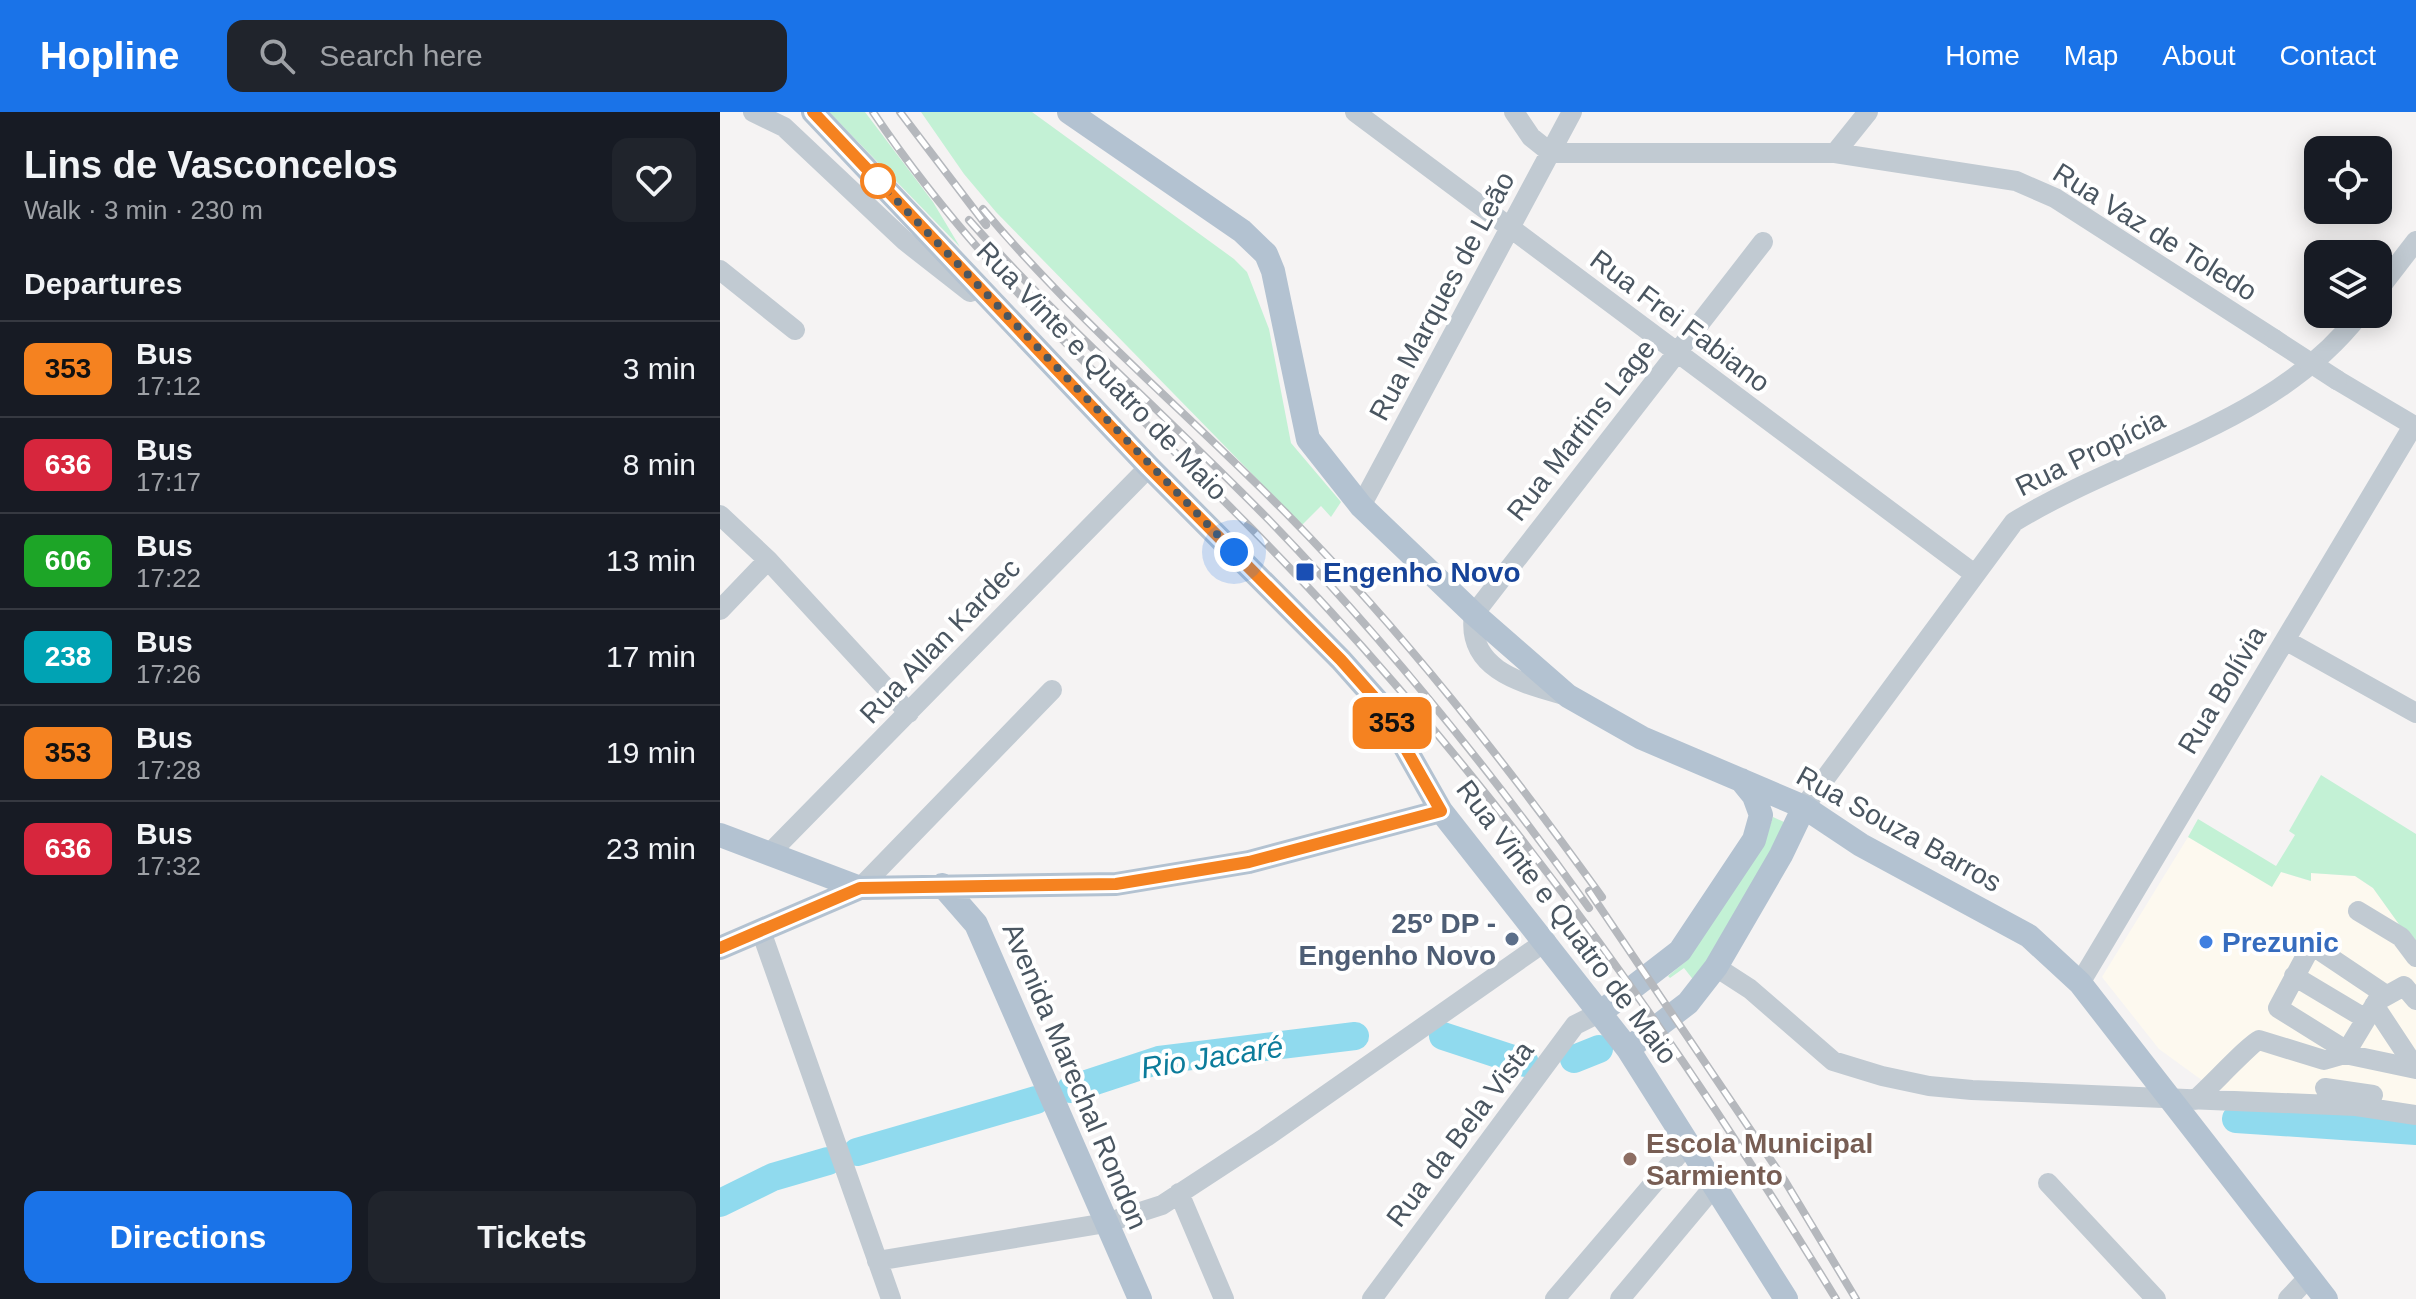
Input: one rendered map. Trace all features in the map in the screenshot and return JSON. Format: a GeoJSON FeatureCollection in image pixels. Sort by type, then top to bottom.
{"type":"FeatureCollection","features":[{"type":"Feature","properties":{"kind":"main road","name":"Rua Vinte e Quatro de Maio"},"geometry":{"type":"LineString","coordinates":[[813,112],[1149,467],[1381,705],[1441,811],[1628,1049],[1786,1299]]}},
{"type":"Feature","properties":{"kind":"main road","name":"Rua Souza Barros"},"geometry":{"type":"LineString","coordinates":[[1069,112],[1242,231],[1266,254],[1273,271],[1308,439],[1361,506],[1474,614],[1568,696],[1642,738],[1780,796],[1809,800],[1861,845],[2029,936],[2080,983],[2326,1299]]}},
{"type":"Feature","properties":{"kind":"main road"},"geometry":{"type":"LineString","coordinates":[[1601,1012],[1680,951],[1754,840],[1760,827],[1759,805],[1740,778]]}},
{"type":"Feature","properties":{"kind":"main road"},"geometry":{"type":"LineString","coordinates":[[1628,1049],[1688,1003],[1716,967],[1809,800]]}},
{"type":"Feature","properties":{"kind":"main road"},"geometry":{"type":"LineString","coordinates":[[720,948],[860,888],[1116,884],[1249,862],[1441,811]]}},
{"type":"Feature","properties":{"kind":"main road"},"geometry":{"type":"LineString","coordinates":[[720,835],[860,888]]}},
{"type":"Feature","properties":{"kind":"main road","name":"Avenida Marechal Rondon"},"geometry":{"type":"LineString","coordinates":[[942,885],[976,924],[1140,1299]]}},
{"type":"Feature","properties":{"kind":"street"},"geometry":{"type":"LineString","coordinates":[[753,112],[784,127],[905,241],[925,253],[1033,345]]}},
{"type":"Feature","properties":{"kind":"street","name":"Rua Frei Fabiano"},"geometry":{"type":"LineString","coordinates":[[1355,112],[1973,573]]}},
{"type":"Feature","properties":{"kind":"street"},"geometry":{"type":"LineString","coordinates":[[1514,112],[1531,137],[1551,153]]}},
{"type":"Feature","properties":{"kind":"street","name":"Rua Marques de Leão"},"geometry":{"type":"LineString","coordinates":[[1361,506],[1572,112]]}},
{"type":"Feature","properties":{"kind":"street"},"geometry":{"type":"LineString","coordinates":[[1835,153],[1868,112]]}},
{"type":"Feature","properties":{"kind":"street","name":"Rua Vaz de Toledo"},"geometry":{"type":"LineString","coordinates":[[1551,153],[1835,153],[2016,181],[2055,198],[2415,427]]}},
{"type":"Feature","properties":{"kind":"street"},"geometry":{"type":"LineString","coordinates":[[2392,272],[2416,241]]}},
{"type":"Feature","properties":{"kind":"street","name":"Rua Martins Lage"},"geometry":{"type":"LineString","coordinates":[[1474,614],[1763,242]]}},
{"type":"Feature","properties":{"kind":"street"},"geometry":{"type":"LineString","coordinates":[[720,270],[795,330]]}},
{"type":"Feature","properties":{"kind":"street","name":"Rua Propícia"},"geometry":{"type":"LineString","coordinates":[[1809,800],[1973,573],[2014,522],[2058,497],[2278,391],[2329,351],[2348,328]]}},
{"type":"Feature","properties":{"kind":"street","name":"Rua Bolívia"},"geometry":{"type":"LineString","coordinates":[[2080,983],[2415,427]]}},
{"type":"Feature","properties":{"kind":"street","name":"Rua Allan Kardec"},"geometry":{"type":"LineString","coordinates":[[770,853],[1149,467]]}},
{"type":"Feature","properties":{"kind":"street"},"geometry":{"type":"LineString","coordinates":[[720,515],[768,560],[909,713]]}},
{"type":"Feature","properties":{"kind":"street"},"geometry":{"type":"LineString","coordinates":[[720,610],[768,560]]}},
{"type":"Feature","properties":{"kind":"street"},"geometry":{"type":"LineString","coordinates":[[2285,640],[2416,713]]}},
{"type":"Feature","properties":{"kind":"street"},"geometry":{"type":"LineString","coordinates":[[860,888],[1052,690]]}},
{"type":"Feature","properties":{"kind":"street"},"geometry":{"type":"LineString","coordinates":[[2358,911],[2401,937],[2416,957]]}},
{"type":"Feature","properties":{"kind":"street"},"geometry":{"type":"LineString","coordinates":[[761,931],[891,1299]]}},
{"type":"Feature","properties":{"kind":"street"},"geometry":{"type":"LineString","coordinates":[[877,1261],[1106,1223],[1162,1205],[1266,1137],[1546,941]]}},
{"type":"Feature","properties":{"kind":"street"},"geometry":{"type":"LineString","coordinates":[[2341,1055],[2278,1008],[2309,950],[2316,948],[2375,1006],[2413,1068]]}},
{"type":"Feature","properties":{"kind":"street"},"geometry":{"type":"LineString","coordinates":[[1716,967],[1750,989],[1833,1061],[1929,1086],[2195,1100],[2324,1097],[2416,1103]]}},
{"type":"Feature","properties":{"kind":"street"},"geometry":{"type":"LineString","coordinates":[[2294,976],[2375,1006]]}},
{"type":"Feature","properties":{"kind":"street"},"geometry":{"type":"LineString","coordinates":[[2324,1097],[2341,1055],[2375,1006],[2404,986],[2416,1000]]}},
{"type":"Feature","properties":{"kind":"street","name":"Rua da Bela Vista"},"geometry":{"type":"LineString","coordinates":[[1372,1299],[1575,1025],[1601,1012]]}},
{"type":"Feature","properties":{"kind":"street"},"geometry":{"type":"LineString","coordinates":[[2195,1100],[2237,1063],[2252,1043],[2259,1040],[2413,1068]]}},
{"type":"Feature","properties":{"kind":"street"},"geometry":{"type":"LineString","coordinates":[[2324,1097],[2356,1106],[2416,1115]]}},
{"type":"Feature","properties":{"kind":"street"},"geometry":{"type":"LineString","coordinates":[[1555,1299],[1689,1142]]}},
{"type":"Feature","properties":{"kind":"street"},"geometry":{"type":"LineString","coordinates":[[2048,1183],[2156,1299]]}},
{"type":"Feature","properties":{"kind":"street"},"geometry":{"type":"LineString","coordinates":[[1620,1299],[1716,1184]]}},
{"type":"Feature","properties":{"kind":"street"},"geometry":{"type":"LineString","coordinates":[[1179,1193],[1224,1299]]}},
{"type":"Feature","properties":{"kind":"street"},"geometry":{"type":"LineString","coordinates":[[2288,1299],[2308,1278]]}},
{"type":"Feature","properties":{"kind":"shaded area"},"geometry":{"type":"Polygon","coordinates":[[[2188,837],[2272,886],[2281,872],[2310,881],[2311,873],[2355,876],[2373,888],[2416,948],[2416,1112],[2394,1106],[2214,1089],[2159,1049],[2102,977],[2188,837]]]}},
{"type":"Feature","properties":{"kind":"green space"},"geometry":{"type":"Polygon","coordinates":[[[829,112],[865,112],[933,202],[960,247],[829,112]]]}},
{"type":"Feature","properties":{"kind":"green space"},"geometry":{"type":"Polygon","coordinates":[[[921,112],[1032,112],[1234,259],[1247,272],[1269,329],[1291,443],[1341,502],[1331,517],[1321,506],[1302,525],[996,212],[964,174],[921,112]]]}},
{"type":"Feature","properties":{"kind":"green space"},"geometry":{"type":"Polygon","coordinates":[[[2321,775],[2416,834],[2416,948],[2373,888],[2355,876],[2311,873],[2311,881],[2281,872],[2272,887],[2188,837],[2198,819],[2276,866],[2295,835],[2289,831],[2321,775]]]}},
{"type":"Feature","properties":{"kind":"green space"},"geometry":{"type":"Polygon","coordinates":[[[1773,817],[1784,822],[1774,851],[1695,982],[1684,968],[1670,978],[1668,976],[1685,962],[1765,840],[1773,817]]]}},
{"type":"Feature","properties":{"kind":"waterway","name":"Rio Jacaré"},"geometry":{"type":"LineString","coordinates":[[1071,1089],[1159,1060],[1355,1036]]}},
{"type":"Feature","properties":{"kind":"waterway","name":"Rio Jacaré"},"geometry":{"type":"LineString","coordinates":[[1443,1036],[1525,1063]]}},
{"type":"Feature","properties":{"kind":"waterway","name":"Rio Jacaré"},"geometry":{"type":"LineString","coordinates":[[1574,1059],[1599,1049]]}},
{"type":"Feature","properties":{"kind":"waterway","name":"Rio Jacaré"},"geometry":{"type":"LineString","coordinates":[[857,1152],[1036,1100]]}},
{"type":"Feature","properties":{"kind":"waterway","name":"Rio Jacaré"},"geometry":{"type":"LineString","coordinates":[[2236,1119],[2416,1131]]}},
{"type":"Feature","properties":{"kind":"waterway","name":"Rio Jacaré"},"geometry":{"type":"LineString","coordinates":[[720,1203],[773,1177],[828,1161]]}},
{"type":"Feature","properties":{"kind":"railway"},"geometry":{"type":"LineString","coordinates":[[873,112],[923,181],[977,247],[1092,370],[1272,549],[1401,691],[1470,773],[1600,943],[1661,1030],[1836,1299]]}},
{"type":"Feature","properties":{"kind":"railway"},"geometry":{"type":"LineString","coordinates":[[900,112],[986,225]]}},
{"type":"Feature","properties":{"kind":"railway"},"geometry":{"type":"LineString","coordinates":[[983,209],[1055,289],[1249,476],[1372,605],[1491,748],[1602,897]]}},
{"type":"Feature","properties":{"kind":"railway"},"geometry":{"type":"LineString","coordinates":[[969,220],[1079,335],[1232,482],[1355,612],[1476,757],[1589,908]]}},
{"type":"Feature","properties":{"kind":"railway"},"geometry":{"type":"LineString","coordinates":[[1589,891],[1785,1181],[1856,1299]]}},
{"type":"Feature","properties":{"kind":"bus line","name":"353"},"geometry":{"type":"LineString","coordinates":[[720,948],[860,888],[1116,884],[1249,862],[1441,811],[1420,768],[1381,705],[1341,660],[1149,467],[813,112]]}},
{"type":"Feature","properties":{"kind":"place","name":"Engenho Novo"},"geometry":{"type":"Point","coordinates":[1305,572]}},
{"type":"Feature","properties":{"kind":"place","name":"25º DP - Engenho Novo"},"geometry":{"type":"Point","coordinates":[1512,939]}},
{"type":"Feature","properties":{"kind":"place","name":"Prezunic"},"geometry":{"type":"Point","coordinates":[2206,942]}},
{"type":"Feature","properties":{"kind":"place","name":"Escola Municipal Sarmiento"},"geometry":{"type":"Point","coordinates":[1630,1159]}},
{"type":"Feature","properties":{"kind":"route"},"geometry":{"type":"LineString","coordinates":[[878,181],[1149,467],[1234,552]]}}]}
